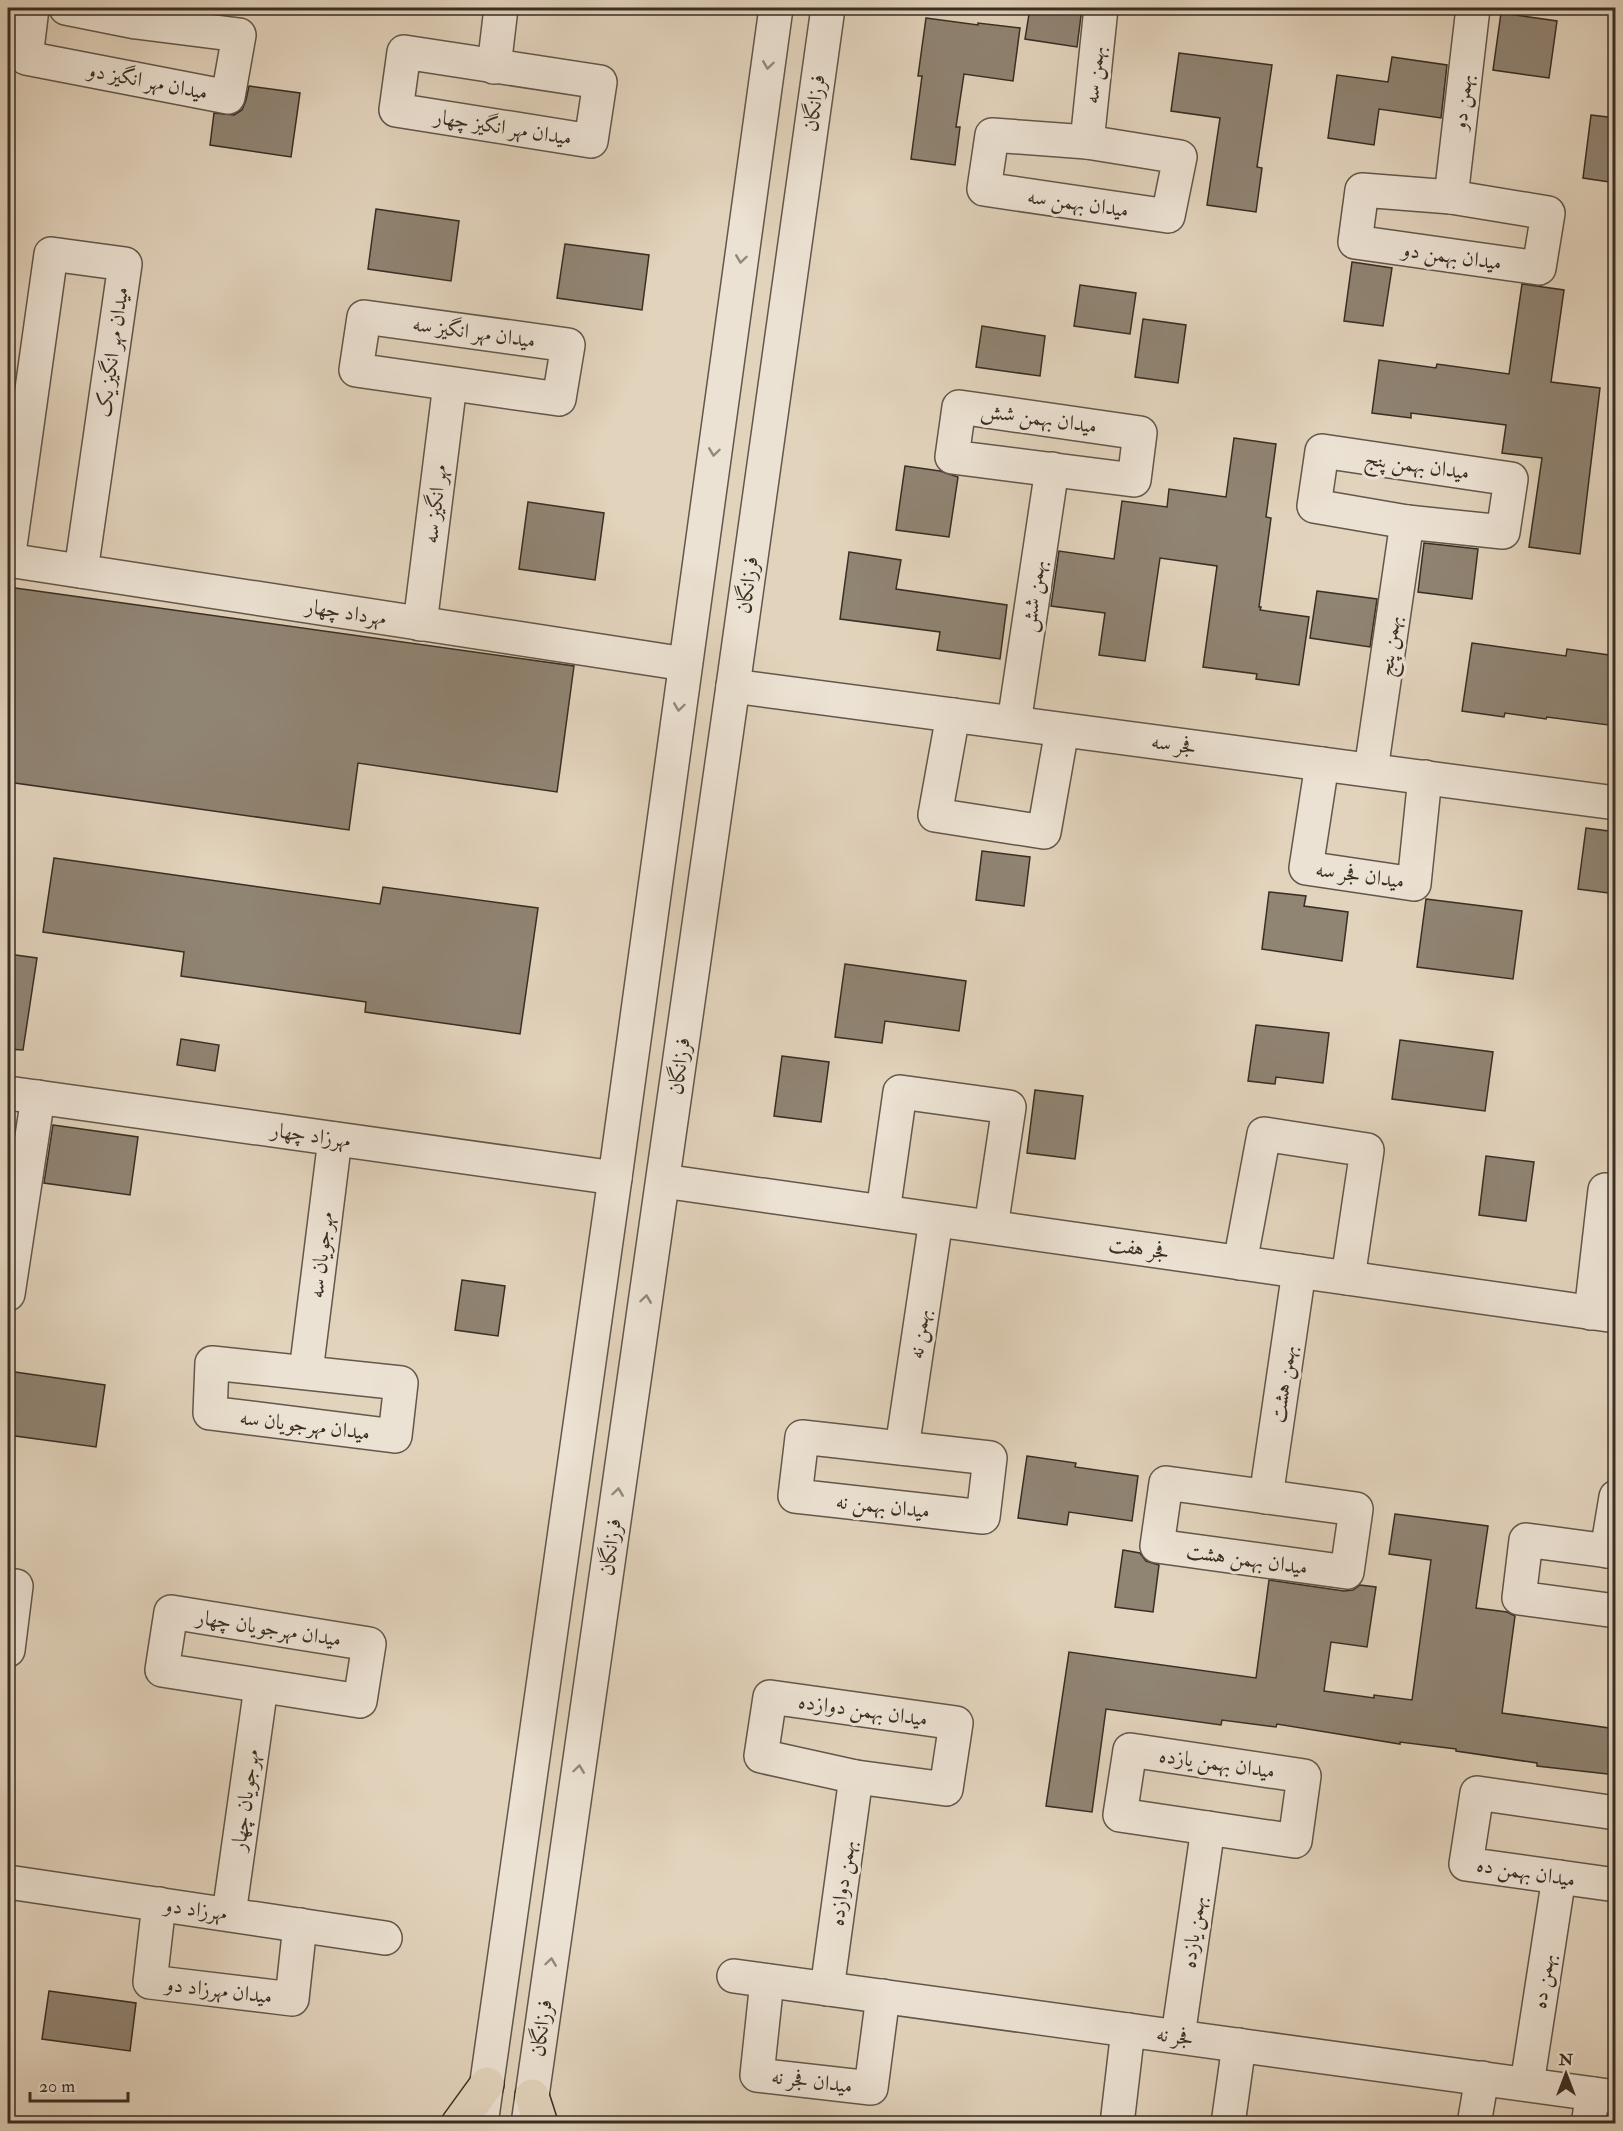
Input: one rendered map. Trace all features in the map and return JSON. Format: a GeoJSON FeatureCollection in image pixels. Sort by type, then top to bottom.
{"type":"FeatureCollection","features":[{"type":"Feature","properties":{"kind":"main road"},"geometry":{"type":"LineString","coordinates":[[458,2124],[488,2084]]}},
{"type":"Feature","properties":{"kind":"street","name":"میدان مهر انگیز دو"},"geometry":{"type":"LineString","coordinates":[[32,8],[26,58],[228,97],[239,35],[137,15],[66,8]]}},
{"type":"Feature","properties":{"kind":"street"},"geometry":{"type":"LineString","coordinates":[[494,67],[501,8]]}},
{"type":"Feature","properties":{"kind":"street"},"geometry":{"type":"LineString","coordinates":[[481,2124],[615,1178],[776,8]]}},
{"type":"Feature","properties":{"kind":"street","name":"فرزانگان"},"geometry":{"type":"LineString","coordinates":[[533,2114],[828,8]]}},
{"type":"Feature","properties":{"kind":"street","name":"بهمن سه"},"geometry":{"type":"LineString","coordinates":[[1087,142],[1101,8]]}},
{"type":"Feature","properties":{"kind":"street","name":"بهمن دو"},"geometry":{"type":"LineString","coordinates":[[1451,197],[1473,8]]}},
{"type":"Feature","properties":{"kind":"street","name":"میدان مهر انگیز چهار"},"geometry":{"type":"LineString","coordinates":[[404,52],[494,67],[600,82],[591,141],[396,110],[404,52]]}},
{"type":"Feature","properties":{"kind":"street","name":"میدان بهمن سه"},"geometry":{"type":"LineString","coordinates":[[992,135],[1087,142],[1180,158],[1168,216],[984,189],[992,135]]}},
{"type":"Feature","properties":{"kind":"street","name":"میدان بهمن دو"},"geometry":{"type":"LineString","coordinates":[[1362,190],[1451,197],[1548,213],[1539,268],[1355,242],[1362,190]]}},
{"type":"Feature","properties":{"kind":"street","name":"میدان مهر انگیز یک"},"geometry":{"type":"LineString","coordinates":[[8,560],[51,254],[124,264],[81,572]]}},
{"type":"Feature","properties":{"kind":"street","name":"میدان مهر انگیز سه"},"geometry":{"type":"LineString","coordinates":[[364,317],[568,345],[559,399],[450,384],[356,370],[364,317]]}},
{"type":"Feature","properties":{"kind":"street","name":"مهر انگیز سه"},"geometry":{"type":"LineString","coordinates":[[420,624],[450,384]]}},
{"type":"Feature","properties":{"kind":"street","name":"میدان بهمن شش"},"geometry":{"type":"LineString","coordinates":[[958,407],[1140,433],[1134,480],[1052,469],[952,457],[958,407]]}},
{"type":"Feature","properties":{"kind":"street","name":"میدان بهمن پنج"},"geometry":{"type":"LineString","coordinates":[[1322,451],[1511,479],[1503,532],[1407,522],[1314,506],[1322,451]]}},
{"type":"Feature","properties":{"kind":"street","name":"بهمن شش"},"geometry":{"type":"LineString","coordinates":[[1014,723],[1052,469]]}},
{"type":"Feature","properties":{"kind":"street","name":"بهمن پنج"},"geometry":{"type":"LineString","coordinates":[[1371,770],[1407,522]]}},
{"type":"Feature","properties":{"kind":"street","name":"مهرداد چهار"},"geometry":{"type":"LineString","coordinates":[[8,560],[685,664]]}},
{"type":"Feature","properties":{"kind":"street","name":"فجر سه"},"geometry":{"type":"LineString","coordinates":[[733,686],[1616,803]]}},
{"type":"Feature","properties":{"kind":"street"},"geometry":{"type":"LineString","coordinates":[[952,715],[935,816],[1044,832],[1062,730]]}},
{"type":"Feature","properties":{"kind":"street","name":"میدان فجر سه"},"geometry":{"type":"LineString","coordinates":[[1322,764],[1306,868],[1413,884],[1425,777]]}},
{"type":"Feature","properties":{"kind":"street"},"geometry":{"type":"LineString","coordinates":[[883,1212],[900,1092],[910,1093],[1009,1107],[991,1227]]}},
{"type":"Feature","properties":{"kind":"street"},"geometry":{"type":"LineString","coordinates":[[8,1294],[22,1095]]}},
{"type":"Feature","properties":{"kind":"street","name":"مهرزاد چهار"},"geometry":{"type":"LineString","coordinates":[[22,1095],[615,1178]]}},
{"type":"Feature","properties":{"kind":"street"},"geometry":{"type":"LineString","coordinates":[[1240,1263],[1264,1134],[1366,1150],[1348,1278]]}},
{"type":"Feature","properties":{"kind":"street","name":"مهرجویان سه"},"geometry":{"type":"LineString","coordinates":[[306,1372],[336,1139]]}},
{"type":"Feature","properties":{"kind":"street","name":"فجر هفت"},"geometry":{"type":"LineString","coordinates":[[663,1181],[1603,1314]]}},
{"type":"Feature","properties":{"kind":"street"},"geometry":{"type":"LineString","coordinates":[[1603,1314],[1605,1190],[1616,1192]]}},
{"type":"Feature","properties":{"kind":"street","name":"بهمن نه"},"geometry":{"type":"LineString","coordinates":[[902,1448],[936,1220]]}},
{"type":"Feature","properties":{"kind":"street","name":"بهمن هشت"},"geometry":{"type":"LineString","coordinates":[[1266,1497],[1299,1271]]}},
{"type":"Feature","properties":{"kind":"street","name":"میدان مهرجویان سه"},"geometry":{"type":"LineString","coordinates":[[212,1363],[306,1372],[401,1383],[395,1436],[210,1413],[212,1363]]}},
{"type":"Feature","properties":{"kind":"street","name":"میدان بهمن نه"},"geometry":{"type":"LineString","coordinates":[[801,1437],[902,1448],[990,1458],[983,1517],[795,1496],[801,1437]]}},
{"type":"Feature","properties":{"kind":"street","name":"میدان بهمن هشت"},"geometry":{"type":"LineString","coordinates":[[1166,1483],[1266,1497],[1356,1509],[1347,1572],[1157,1546],[1166,1483]]}},
{"type":"Feature","properties":{"kind":"street"},"geometry":{"type":"LineString","coordinates":[[1616,1497],[1611,1551],[1526,1540],[1518,1598],[1616,1611]]}},
{"type":"Feature","properties":{"kind":"street"},"geometry":{"type":"LineString","coordinates":[[8,1585],[16,1586],[8,1650]]}},
{"type":"Feature","properties":{"kind":"street","name":"میدان مهرجویان چهار"},"geometry":{"type":"LineString","coordinates":[[171,1612],[369,1644],[360,1701],[261,1687],[162,1670],[171,1612]]}},
{"type":"Feature","properties":{"kind":"street","name":"مهرجویان چهار"},"geometry":{"type":"LineString","coordinates":[[229,1914],[261,1687]]}},
{"type":"Feature","properties":{"kind":"street","name":"میدان بهمن دوازده"},"geometry":{"type":"LineString","coordinates":[[770,1697],[956,1723],[946,1789],[856,1777],[760,1756],[770,1697]]}},
{"type":"Feature","properties":{"kind":"street","name":"میدان بهمن یازده"},"geometry":{"type":"LineString","coordinates":[[1130,1750],[1304,1776],[1295,1841],[1208,1828],[1120,1815],[1130,1750]]}},
{"type":"Feature","properties":{"kind":"street","name":"بهمن دوازده"},"geometry":{"type":"LineString","coordinates":[[827,1989],[856,1777]]}},
{"type":"Feature","properties":{"kind":"street","name":"میدان بهمن ده"},"geometry":{"type":"LineString","coordinates":[[1616,1813],[1477,1793],[1467,1864],[1616,1885]]}},
{"type":"Feature","properties":{"kind":"street","name":"بهمن یازده"},"geometry":{"type":"LineString","coordinates":[[1178,2037],[1208,1828]]}},
{"type":"Feature","properties":{"kind":"street","name":"بهمن ده"},"geometry":{"type":"LineString","coordinates":[[1527,2084],[1559,1877]]}},
{"type":"Feature","properties":{"kind":"street","name":"مهرزاد دو"},"geometry":{"type":"LineString","coordinates":[[8,1882],[385,1938]]}},
{"type":"Feature","properties":{"kind":"street","name":"میدان مهرزاد دو"},"geometry":{"type":"LineString","coordinates":[[159,1904],[150,1982],[292,1999],[300,1924]]}},
{"type":"Feature","properties":{"kind":"street","name":"فجر نه"},"geometry":{"type":"LineString","coordinates":[[734,1976],[1527,2084],[1599,2105]]}},
{"type":"Feature","properties":{"kind":"street","name":"میدان فجر نه"},"geometry":{"type":"LineString","coordinates":[[767,1980],[757,2075],[871,2088],[883,1996]]}},
{"type":"Feature","properties":{"kind":"street"},"geometry":{"type":"LineString","coordinates":[[1116,2124],[1128,2030]]}},
{"type":"Feature","properties":{"kind":"street"},"geometry":{"type":"LineString","coordinates":[[1228,2124],[1239,2045]]}},
{"type":"Feature","properties":{"kind":"street"},"geometry":{"type":"LineString","coordinates":[[1474,2124],[1482,2078]]}},
{"type":"Feature","properties":{"kind":"building"},"geometry":{"type":"Polygon","coordinates":[[[1030,8],[1082,8],[1077,47],[1025,39],[1030,8]]]}},
{"type":"Feature","properties":{"kind":"building"},"geometry":{"type":"Polygon","coordinates":[[[1501,13],[1557,21],[1549,78],[1493,70],[1501,13]]]}},
{"type":"Feature","properties":{"kind":"building"},"geometry":{"type":"Polygon","coordinates":[[[926,18],[1020,28],[1013,81],[964,74],[956,127],[960,127],[955,165],[911,159],[922,76],[918,76],[926,18]]]}},
{"type":"Feature","properties":{"kind":"building"},"geometry":{"type":"Polygon","coordinates":[[[1179,53],[1272,65],[1257,167],[1262,168],[1256,212],[1207,205],[1220,118],[1171,111],[1179,53]]]}},
{"type":"Feature","properties":{"kind":"building"},"geometry":{"type":"Polygon","coordinates":[[[1392,57],[1447,65],[1441,118],[1379,109],[1374,145],[1328,138],[1337,75],[1388,82],[1392,57]]]}},
{"type":"Feature","properties":{"kind":"building"},"geometry":{"type":"Polygon","coordinates":[[[249,86],[300,93],[291,157],[210,145],[214,113],[234,115],[242,110],[249,86]]]}},
{"type":"Feature","properties":{"kind":"building"},"geometry":{"type":"Polygon","coordinates":[[[1591,115],[1616,118],[1616,183],[1583,178],[1591,115]]]}},
{"type":"Feature","properties":{"kind":"building"},"geometry":{"type":"Polygon","coordinates":[[[376,209],[459,221],[451,281],[368,269],[376,209]]]}},
{"type":"Feature","properties":{"kind":"building"},"geometry":{"type":"Polygon","coordinates":[[[565,244],[649,255],[642,310],[557,298],[565,244]]]}},
{"type":"Feature","properties":{"kind":"building"},"geometry":{"type":"Polygon","coordinates":[[[1352,262],[1392,268],[1383,326],[1344,321],[1352,262]]]}},
{"type":"Feature","properties":{"kind":"building"},"geometry":{"type":"Polygon","coordinates":[[[1522,284],[1564,290],[1551,382],[1600,388],[1580,554],[1529,547],[1542,458],[1502,453],[1506,425],[1411,413],[1411,418],[1372,413],[1379,360],[1436,368],[1437,364],[1509,374],[1522,284]]]}},
{"type":"Feature","properties":{"kind":"building"},"geometry":{"type":"Polygon","coordinates":[[[1080,285],[1136,293],[1130,334],[1074,326],[1080,285]]]}},
{"type":"Feature","properties":{"kind":"building"},"geometry":{"type":"Polygon","coordinates":[[[1143,319],[1186,325],[1178,383],[1135,377],[1143,319]]]}},
{"type":"Feature","properties":{"kind":"building"},"geometry":{"type":"Polygon","coordinates":[[[982,326],[1045,336],[1040,376],[976,367],[982,326]]]}},
{"type":"Feature","properties":{"kind":"building"},"geometry":{"type":"Polygon","coordinates":[[[1234,438],[1276,444],[1266,517],[1271,518],[1259,607],[1261,607],[1260,610],[1309,617],[1299,685],[1256,679],[1257,674],[1203,667],[1217,566],[1160,558],[1145,661],[1099,655],[1105,613],[1051,606],[1059,551],[1114,559],[1122,501],[1167,507],[1169,489],[1226,497],[1234,438]]]}},
{"type":"Feature","properties":{"kind":"building"},"geometry":{"type":"Polygon","coordinates":[[[905,466],[940,471],[958,477],[949,537],[896,530],[905,466]]]}},
{"type":"Feature","properties":{"kind":"building"},"geometry":{"type":"Polygon","coordinates":[[[528,502],[604,513],[595,580],[519,569],[528,502]]]}},
{"type":"Feature","properties":{"kind":"building"},"geometry":{"type":"Polygon","coordinates":[[[1424,543],[1478,549],[1472,599],[1418,592],[1424,543]]]}},
{"type":"Feature","properties":{"kind":"building"},"geometry":{"type":"Polygon","coordinates":[[[849,552],[901,560],[896,589],[1007,605],[1000,659],[937,650],[940,632],[840,619],[849,552]]]}},
{"type":"Feature","properties":{"kind":"building"},"geometry":{"type":"Polygon","coordinates":[[[8,587],[574,666],[557,792],[358,763],[349,830],[8,782],[8,587]]]}},
{"type":"Feature","properties":{"kind":"building"},"geometry":{"type":"Polygon","coordinates":[[[1317,591],[1377,599],[1370,647],[1310,638],[1317,591]]]}},
{"type":"Feature","properties":{"kind":"building"},"geometry":{"type":"Polygon","coordinates":[[[1472,643],[1566,656],[1567,649],[1616,656],[1616,726],[1547,717],[1546,719],[1505,713],[1504,717],[1462,711],[1472,643]]]}},
{"type":"Feature","properties":{"kind":"building"},"geometry":{"type":"Polygon","coordinates":[[[1586,828],[1616,832],[1616,894],[1578,889],[1586,828]]]}},
{"type":"Feature","properties":{"kind":"building"},"geometry":{"type":"Polygon","coordinates":[[[982,851],[1030,857],[1024,906],[976,900],[982,851]]]}},
{"type":"Feature","properties":{"kind":"building"},"geometry":{"type":"Polygon","coordinates":[[[54,858],[380,904],[383,887],[538,908],[520,1034],[365,1012],[366,1002],[181,976],[184,952],[43,932],[54,858]]]}},
{"type":"Feature","properties":{"kind":"building"},"geometry":{"type":"Polygon","coordinates":[[[1269,892],[1306,896],[1304,906],[1348,912],[1342,961],[1262,949],[1269,892]]]}},
{"type":"Feature","properties":{"kind":"building"},"geometry":{"type":"Polygon","coordinates":[[[1426,899],[1522,911],[1513,979],[1417,967],[1426,899]]]}},
{"type":"Feature","properties":{"kind":"building"},"geometry":{"type":"Polygon","coordinates":[[[8,954],[37,958],[23,1050],[8,1049],[8,954]]]}},
{"type":"Feature","properties":{"kind":"building"},"geometry":{"type":"Polygon","coordinates":[[[845,964],[966,981],[959,1031],[885,1021],[882,1043],[835,1037],[845,964]]]}},
{"type":"Feature","properties":{"kind":"building"},"geometry":{"type":"Polygon","coordinates":[[[1256,1025],[1329,1033],[1323,1083],[1276,1077],[1275,1084],[1248,1081],[1256,1025]]]}},
{"type":"Feature","properties":{"kind":"building"},"geometry":{"type":"Polygon","coordinates":[[[181,1039],[219,1045],[215,1071],[177,1065],[181,1039]]]}},
{"type":"Feature","properties":{"kind":"building"},"geometry":{"type":"Polygon","coordinates":[[[1400,1040],[1493,1052],[1485,1111],[1392,1099],[1400,1040]]]}},
{"type":"Feature","properties":{"kind":"building"},"geometry":{"type":"Polygon","coordinates":[[[782,1056],[829,1062],[821,1122],[774,1116],[782,1056]]]}},
{"type":"Feature","properties":{"kind":"building"},"geometry":{"type":"Polygon","coordinates":[[[1035,1090],[1083,1096],[1075,1159],[1027,1153],[1035,1090]]]}},
{"type":"Feature","properties":{"kind":"building"},"geometry":{"type":"Polygon","coordinates":[[[53,1125],[138,1137],[130,1195],[44,1183],[53,1125]]]}},
{"type":"Feature","properties":{"kind":"building"},"geometry":{"type":"Polygon","coordinates":[[[1486,1156],[1534,1162],[1526,1221],[1479,1215],[1486,1156]]]}},
{"type":"Feature","properties":{"kind":"building"},"geometry":{"type":"Polygon","coordinates":[[[462,1280],[505,1286],[498,1336],[455,1330],[462,1280]]]}},
{"type":"Feature","properties":{"kind":"building"},"geometry":{"type":"Polygon","coordinates":[[[8,1371],[105,1385],[96,1447],[8,1435],[8,1371]]]}},
{"type":"Feature","properties":{"kind":"building"},"geometry":{"type":"Polygon","coordinates":[[[1027,1456],[1076,1463],[1075,1467],[1138,1476],[1132,1521],[1069,1512],[1067,1525],[1018,1518],[1027,1456]]]}},
{"type":"Feature","properties":{"kind":"building"},"geometry":{"type":"Polygon","coordinates":[[[1395,1514],[1488,1526],[1476,1608],[1507,1612],[1515,1616],[1502,1713],[1616,1729],[1616,1775],[1537,1766],[1537,1763],[1456,1751],[1456,1749],[1400,1742],[1400,1744],[1277,1724],[1276,1727],[1222,1720],[1221,1725],[1106,1709],[1092,1812],[1046,1806],[1069,1652],[1256,1678],[1269,1580],[1344,1591],[1353,1590],[1360,1585],[1376,1587],[1367,1647],[1331,1642],[1324,1691],[1374,1698],[1374,1695],[1412,1700],[1431,1560],[1389,1554],[1395,1514]]]}},
{"type":"Feature","properties":{"kind":"building"},"geometry":{"type":"Polygon","coordinates":[[[1123,1550],[1140,1553],[1146,1561],[1159,1565],[1153,1612],[1115,1607],[1123,1550]]]}},
{"type":"Feature","properties":{"kind":"building"},"geometry":{"type":"Polygon","coordinates":[[[49,1991],[136,2003],[130,2051],[42,2039],[49,1991]]]}}]}
